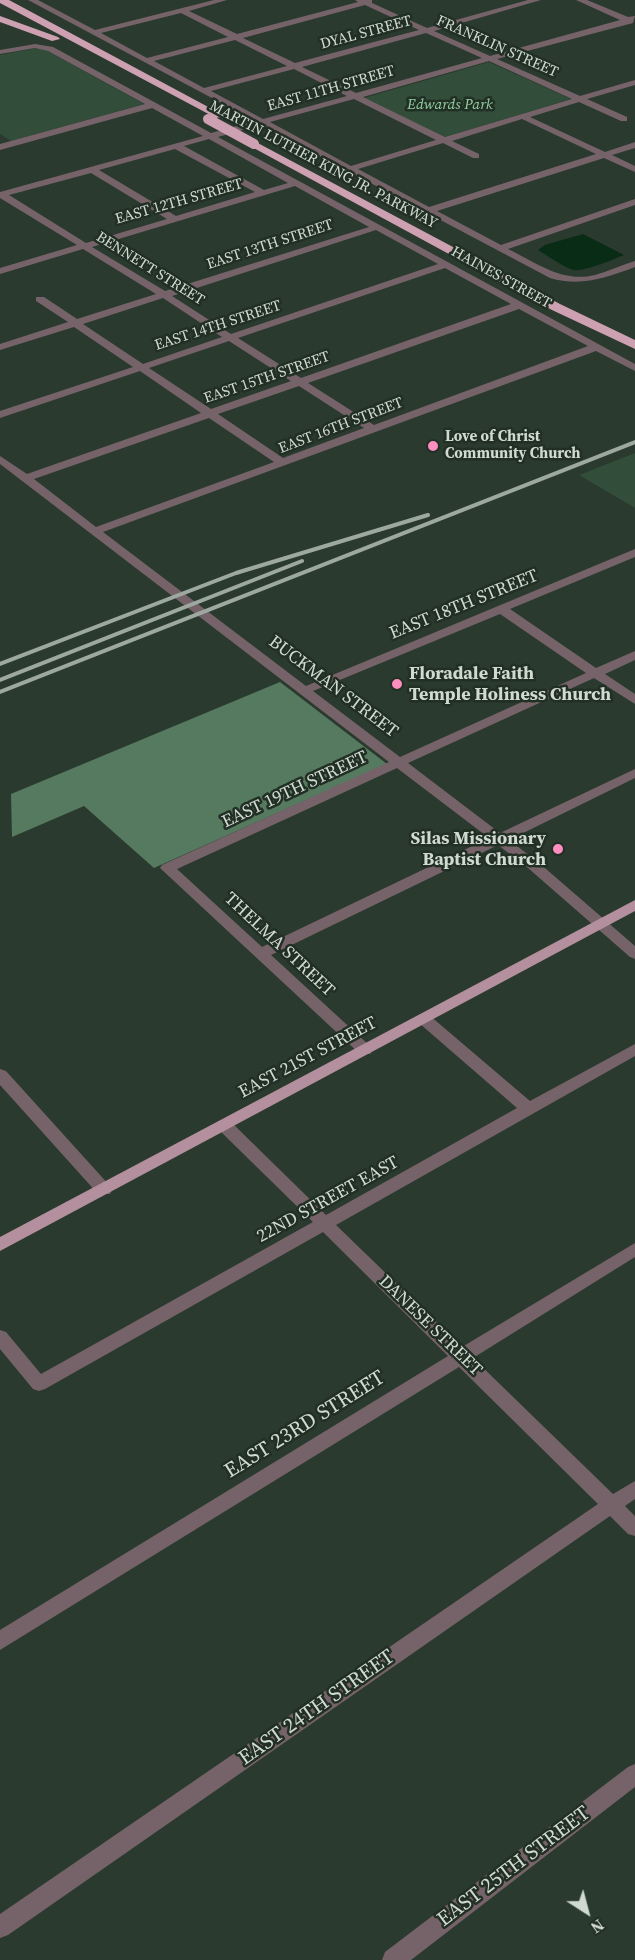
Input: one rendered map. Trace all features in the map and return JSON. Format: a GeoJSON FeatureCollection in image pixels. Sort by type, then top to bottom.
{"type":"FeatureCollection","features":[{"type":"Feature","properties":{"kind":"highway","name":"MARTIN LUTHER KING JR. PARKWAY"},"geometry":{"type":"LineString","coordinates":[[2,0],[563,299],[635,332]]}},
{"type":"Feature","properties":{"kind":"highway"},"geometry":{"type":"LineString","coordinates":[[21,0],[63,31]]}},
{"type":"Feature","properties":{"kind":"highway","name":"MARTIN LUTHER KING JR. PARKWAY"},"geometry":{"type":"LineString","coordinates":[[0,6],[556,307],[635,345]]}},
{"type":"Feature","properties":{"kind":"highway"},"geometry":{"type":"LineString","coordinates":[[0,19],[82,51]]}},
{"type":"Feature","properties":{"kind":"main road","name":"EAST 21ST STREET"},"geometry":{"type":"LineString","coordinates":[[0,1245],[635,905]]}},
{"type":"Feature","properties":{"kind":"street","name":"HAINES STREET"},"geometry":{"type":"LineString","coordinates":[[32,0],[559,278],[595,279],[635,264]]}},
{"type":"Feature","properties":{"kind":"street"},"geometry":{"type":"LineString","coordinates":[[92,33],[223,0]]}},
{"type":"Feature","properties":{"kind":"street"},"geometry":{"type":"LineString","coordinates":[[145,61],[363,2],[378,0]]}},
{"type":"Feature","properties":{"kind":"street","name":"DYAL STREET"},"geometry":{"type":"LineString","coordinates":[[202,91],[537,0]]}},
{"type":"Feature","properties":{"kind":"street"},"geometry":{"type":"LineString","coordinates":[[580,0],[632,20]]}},
{"type":"Feature","properties":{"kind":"street","name":"FRANKLIN STREET"},"geometry":{"type":"LineString","coordinates":[[363,2],[624,119]]}},
{"type":"Feature","properties":{"kind":"street"},"geometry":{"type":"LineString","coordinates":[[181,10],[476,156]]}},
{"type":"Feature","properties":{"kind":"street","name":"EAST 11TH STREET"},"geometry":{"type":"LineString","coordinates":[[1,195],[632,20]]}},
{"type":"Feature","properties":{"kind":"street","name":"HAINES STREET"},"geometry":{"type":"LineString","coordinates":[[0,52],[30,46],[46,47],[635,368]]}},
{"type":"Feature","properties":{"kind":"street"},"geometry":{"type":"LineString","coordinates":[[350,169],[635,82]]}},
{"type":"Feature","properties":{"kind":"street"},"geometry":{"type":"LineString","coordinates":[[0,147],[153,105]]}},
{"type":"Feature","properties":{"kind":"street"},"geometry":{"type":"LineString","coordinates":[[522,116],[635,169]]}},
{"type":"Feature","properties":{"kind":"street"},"geometry":{"type":"LineString","coordinates":[[429,210],[635,144]]}},
{"type":"Feature","properties":{"kind":"street"},"geometry":{"type":"LineString","coordinates":[[175,145],[263,193]]}},
{"type":"Feature","properties":{"kind":"street"},"geometry":{"type":"LineString","coordinates":[[91,169],[174,219]]}},
{"type":"Feature","properties":{"kind":"street","name":"EAST 12TH STREET"},"geometry":{"type":"LineString","coordinates":[[0,270],[297,183]]}},
{"type":"Feature","properties":{"kind":"street","name":"BENNETT STREET"},"geometry":{"type":"LineString","coordinates":[[1,195],[231,337],[373,429]]}},
{"type":"Feature","properties":{"kind":"street"},"geometry":{"type":"LineString","coordinates":[[501,248],[635,202]]}},
{"type":"Feature","properties":{"kind":"street","name":"EAST 13TH STREET"},"geometry":{"type":"LineString","coordinates":[[0,347],[377,227]]}},
{"type":"Feature","properties":{"kind":"street","name":"EAST 14TH STREET"},"geometry":{"type":"LineString","coordinates":[[0,415],[446,266]]}},
{"type":"Feature","properties":{"kind":"street"},"geometry":{"type":"LineString","coordinates":[[40,299],[283,464]]}},
{"type":"Feature","properties":{"kind":"street","name":"EAST 15TH STREET"},"geometry":{"type":"LineString","coordinates":[[26,478],[519,305]]}},
{"type":"Feature","properties":{"kind":"street","name":"EAST 16TH STREET"},"geometry":{"type":"LineString","coordinates":[[96,531],[596,347]]}},
{"type":"Feature","properties":{"kind":"street","name":"BUCKMAN STREET"},"geometry":{"type":"LineString","coordinates":[[0,459],[500,839],[563,889],[635,954]]}},
{"type":"Feature","properties":{"kind":"street","name":"EAST 18TH STREET"},"geometry":{"type":"LineString","coordinates":[[306,690],[635,553]]}},
{"type":"Feature","properties":{"kind":"street"},"geometry":{"type":"LineString","coordinates":[[501,609],[635,700]]}},
{"type":"Feature","properties":{"kind":"street","name":"EAST 19TH STREET"},"geometry":{"type":"LineString","coordinates":[[167,868],[635,656]]}},
{"type":"Feature","properties":{"kind":"street"},"geometry":{"type":"LineString","coordinates":[[261,954],[635,773]]}},
{"type":"Feature","properties":{"kind":"street","name":"THELMA STREET"},"geometry":{"type":"LineString","coordinates":[[167,868],[365,1050]]}},
{"type":"Feature","properties":{"kind":"street"},"geometry":{"type":"LineString","coordinates":[[424,1019],[529,1109]]}},
{"type":"Feature","properties":{"kind":"street","name":"22ND STREET EAST"},"geometry":{"type":"LineString","coordinates":[[0,1338],[39,1384],[635,1049]]}},
{"type":"Feature","properties":{"kind":"street"},"geometry":{"type":"LineString","coordinates":[[2,1081],[104,1190]]}},
{"type":"Feature","properties":{"kind":"street","name":"DANESE STREET"},"geometry":{"type":"LineString","coordinates":[[224,1125],[635,1528]]}},
{"type":"Feature","properties":{"kind":"street","name":"EAST 23RD STREET"},"geometry":{"type":"LineString","coordinates":[[0,1641],[635,1249]]}},
{"type":"Feature","properties":{"kind":"street","name":"EAST 24TH STREET"},"geometry":{"type":"LineString","coordinates":[[0,1927],[635,1490]]}},
{"type":"Feature","properties":{"kind":"street","name":"EAST 25TH STREET"},"geometry":{"type":"LineString","coordinates":[[393,1960],[635,1774]]}},
{"type":"Feature","properties":{"kind":"green space"},"geometry":{"type":"Polygon","coordinates":[[[37,48],[46,50],[144,104],[11,141],[0,134],[0,55],[37,48]]]}},
{"type":"Feature","properties":{"kind":"green space","name":"Edwards Park"},"geometry":{"type":"Polygon","coordinates":[[[489,62],[571,99],[445,137],[364,98],[489,62]]]}},
{"type":"Feature","properties":{"kind":"green space"},"geometry":{"type":"Polygon","coordinates":[[[635,453],[635,508],[579,475],[635,453]]]}},
{"type":"Feature","properties":{"kind":"shaded area"},"geometry":{"type":"Polygon","coordinates":[[[583,234],[624,255],[592,267],[574,270],[538,250],[545,245],[583,234]]]}},
{"type":"Feature","properties":{"kind":"shaded area"},"geometry":{"type":"Polygon","coordinates":[[[280,682],[387,764],[154,868],[84,806],[12,837],[11,794],[280,682]]]}},
{"type":"Feature","properties":{"kind":"railway"},"geometry":{"type":"LineString","coordinates":[[0,692],[635,442]]}},
{"type":"Feature","properties":{"kind":"railway"},"geometry":{"type":"LineString","coordinates":[[0,664],[236,573],[428,515]]}},
{"type":"Feature","properties":{"kind":"railway"},"geometry":{"type":"LineString","coordinates":[[0,680],[302,561]]}},
{"type":"Feature","properties":{"kind":"place","name":"Love of Christ Community Church"},"geometry":{"type":"Point","coordinates":[433,446]}},
{"type":"Feature","properties":{"kind":"place","name":"Floradale Faith Temple Holiness Church"},"geometry":{"type":"Point","coordinates":[397,684]}},
{"type":"Feature","properties":{"kind":"place","name":"Silas Missionary Baptist Church"},"geometry":{"type":"Point","coordinates":[558,849]}}]}
